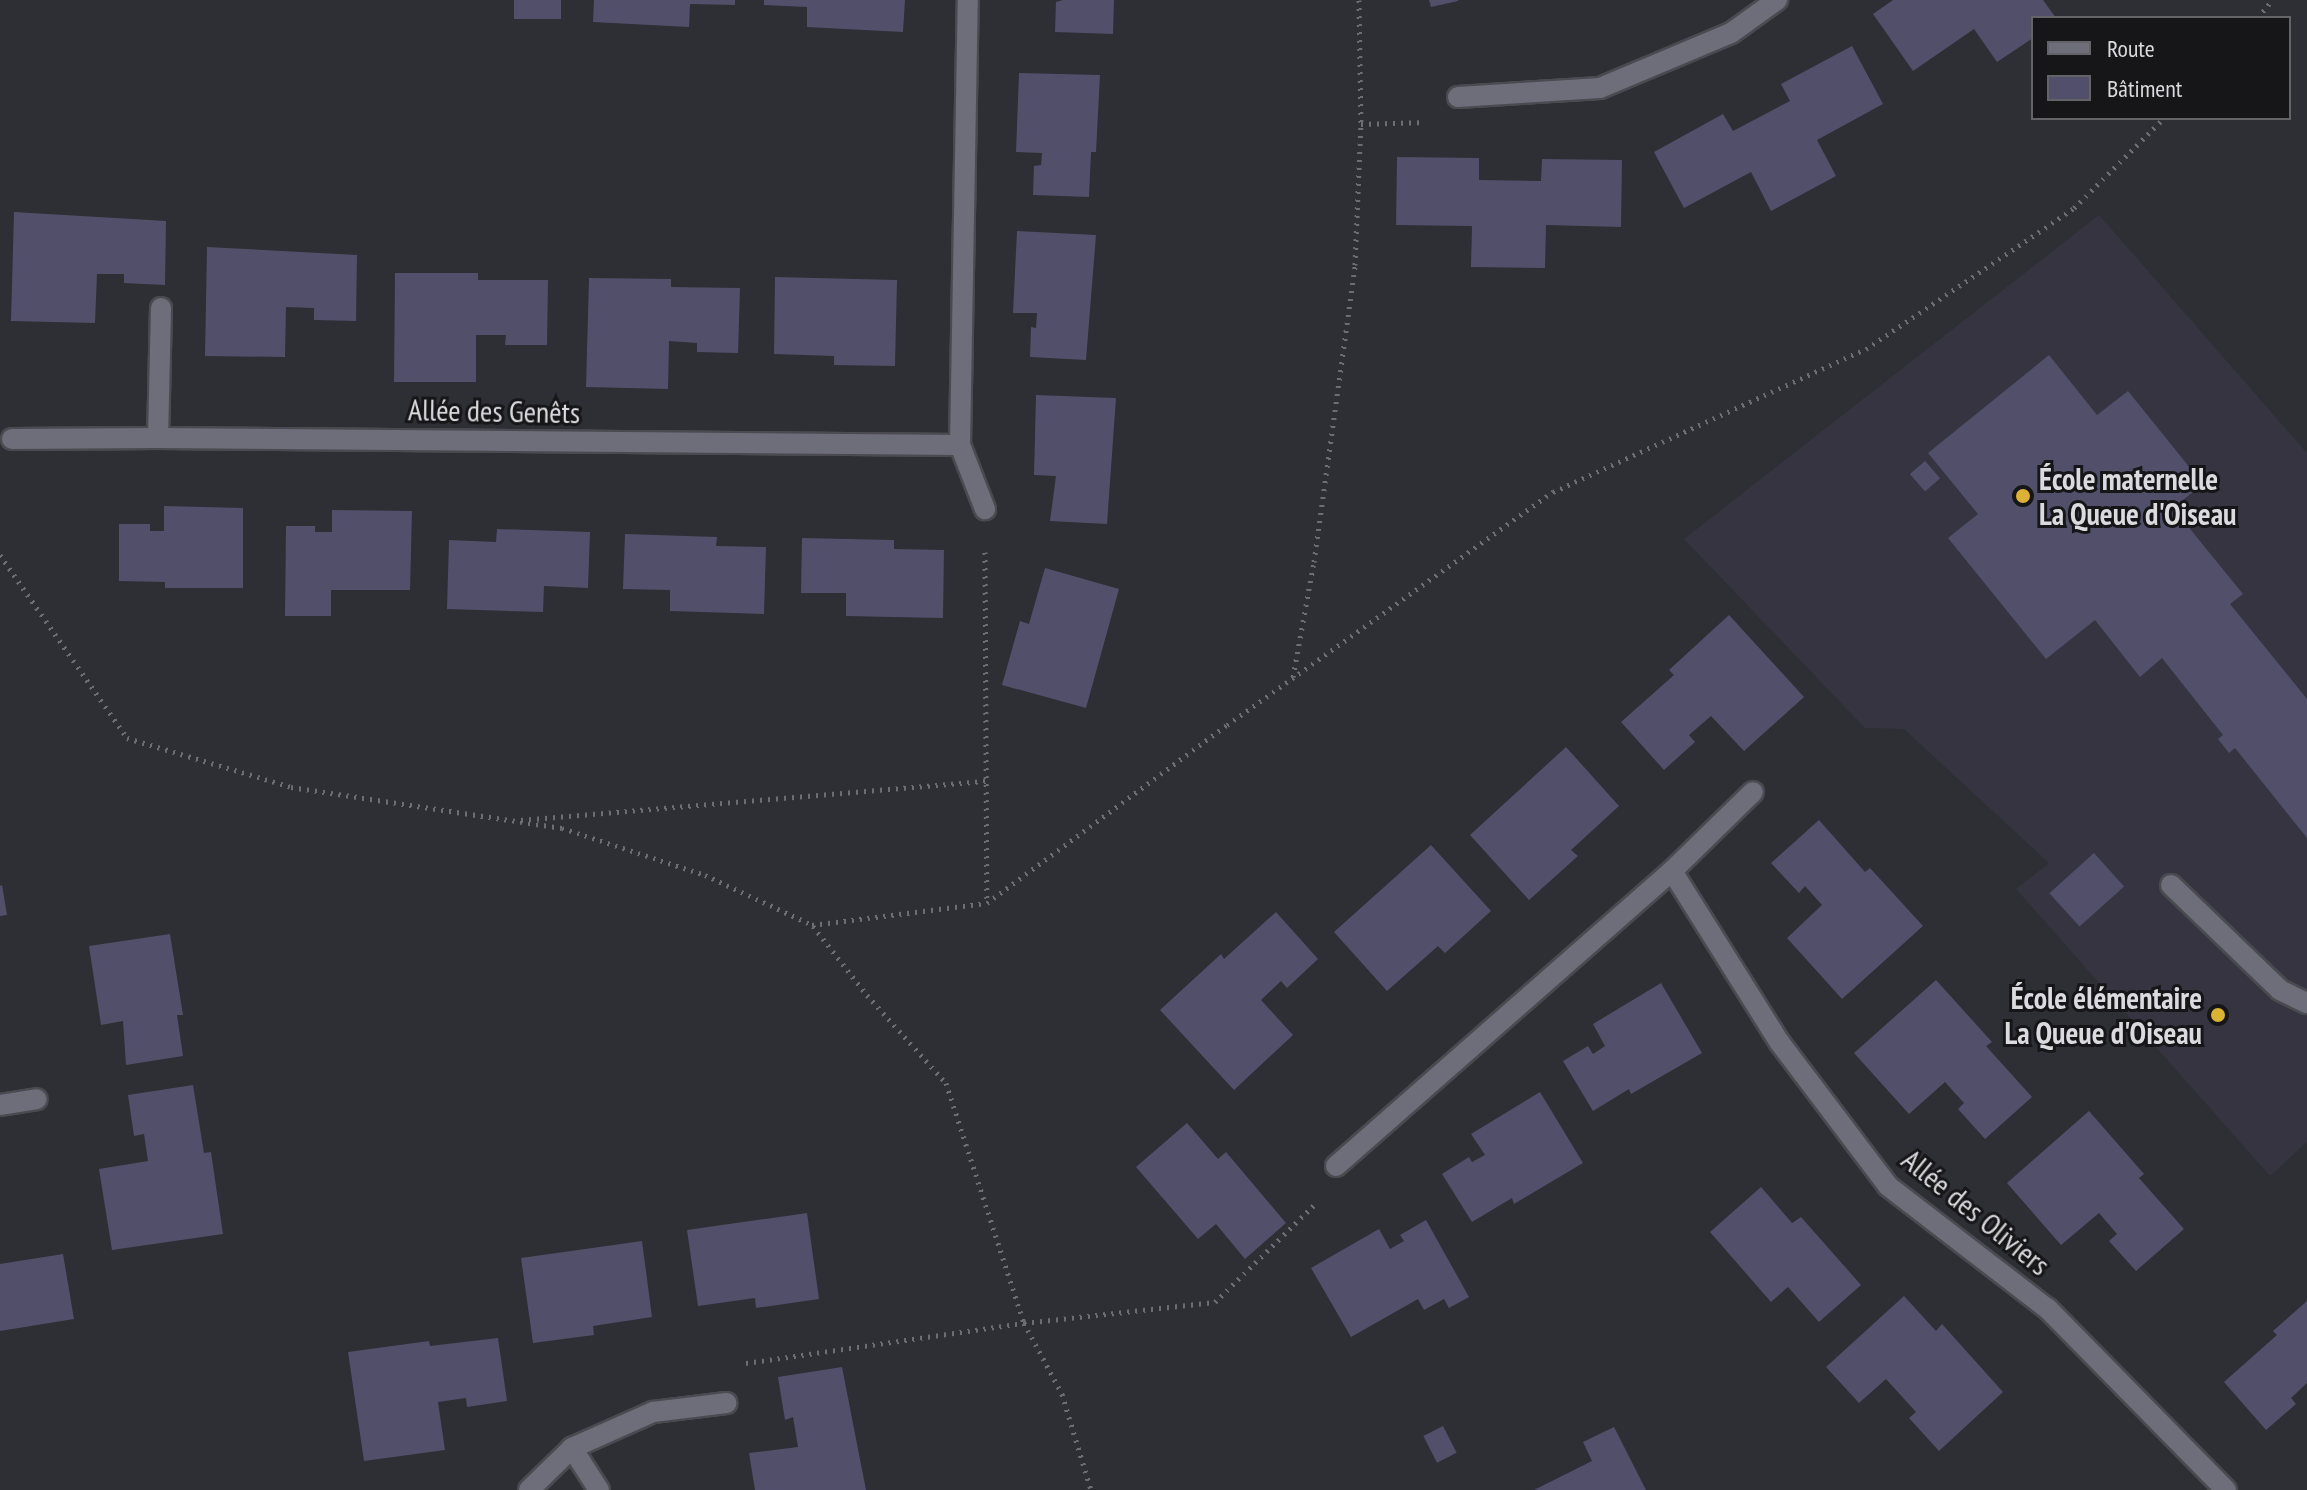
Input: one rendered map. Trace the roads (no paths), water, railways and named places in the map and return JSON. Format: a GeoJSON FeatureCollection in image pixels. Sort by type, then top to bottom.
{"type":"FeatureCollection","features":[{"type":"Feature","properties":{"kind":"street"},"geometry":{"type":"LineString","coordinates":[[968,0],[960,445],[985,509]]}},
{"type":"Feature","properties":{"kind":"street"},"geometry":{"type":"LineString","coordinates":[[1458,97],[1600,88],[1731,33],[1777,0]]}},
{"type":"Feature","properties":{"kind":"street"},"geometry":{"type":"LineString","coordinates":[[158,438],[161,308]]}},
{"type":"Feature","properties":{"kind":"street","name":"Allée des Genêts"},"geometry":{"type":"LineString","coordinates":[[12,439],[960,445]]}},
{"type":"Feature","properties":{"kind":"street"},"geometry":{"type":"LineString","coordinates":[[1336,1166],[1672,871],[1753,792]]}},
{"type":"Feature","properties":{"kind":"street","name":"Allée des Oliviers"},"geometry":{"type":"LineString","coordinates":[[1672,871],[1780,1043],[1888,1186],[2048,1309],[2226,1490]]}},
{"type":"Feature","properties":{"kind":"street"},"geometry":{"type":"LineString","coordinates":[[2171,885],[2280,990],[2307,1003]]}},
{"type":"Feature","properties":{"kind":"street"},"geometry":{"type":"LineString","coordinates":[[0,1105],[37,1099]]}},
{"type":"Feature","properties":{"kind":"street"},"geometry":{"type":"LineString","coordinates":[[529,1490],[572,1448],[653,1412],[726,1403]]}},
{"type":"Feature","properties":{"kind":"street"},"geometry":{"type":"LineString","coordinates":[[572,1448],[599,1490]]}},
{"type":"Feature","properties":{"kind":"place","name":"École maternelle La Queue d'Oiseau"},"geometry":{"type":"Point","coordinates":[2023,496]}},
{"type":"Feature","properties":{"kind":"place","name":"École élémentaire La Queue d'Oiseau"},"geometry":{"type":"Point","coordinates":[2218,1015]}}]}
